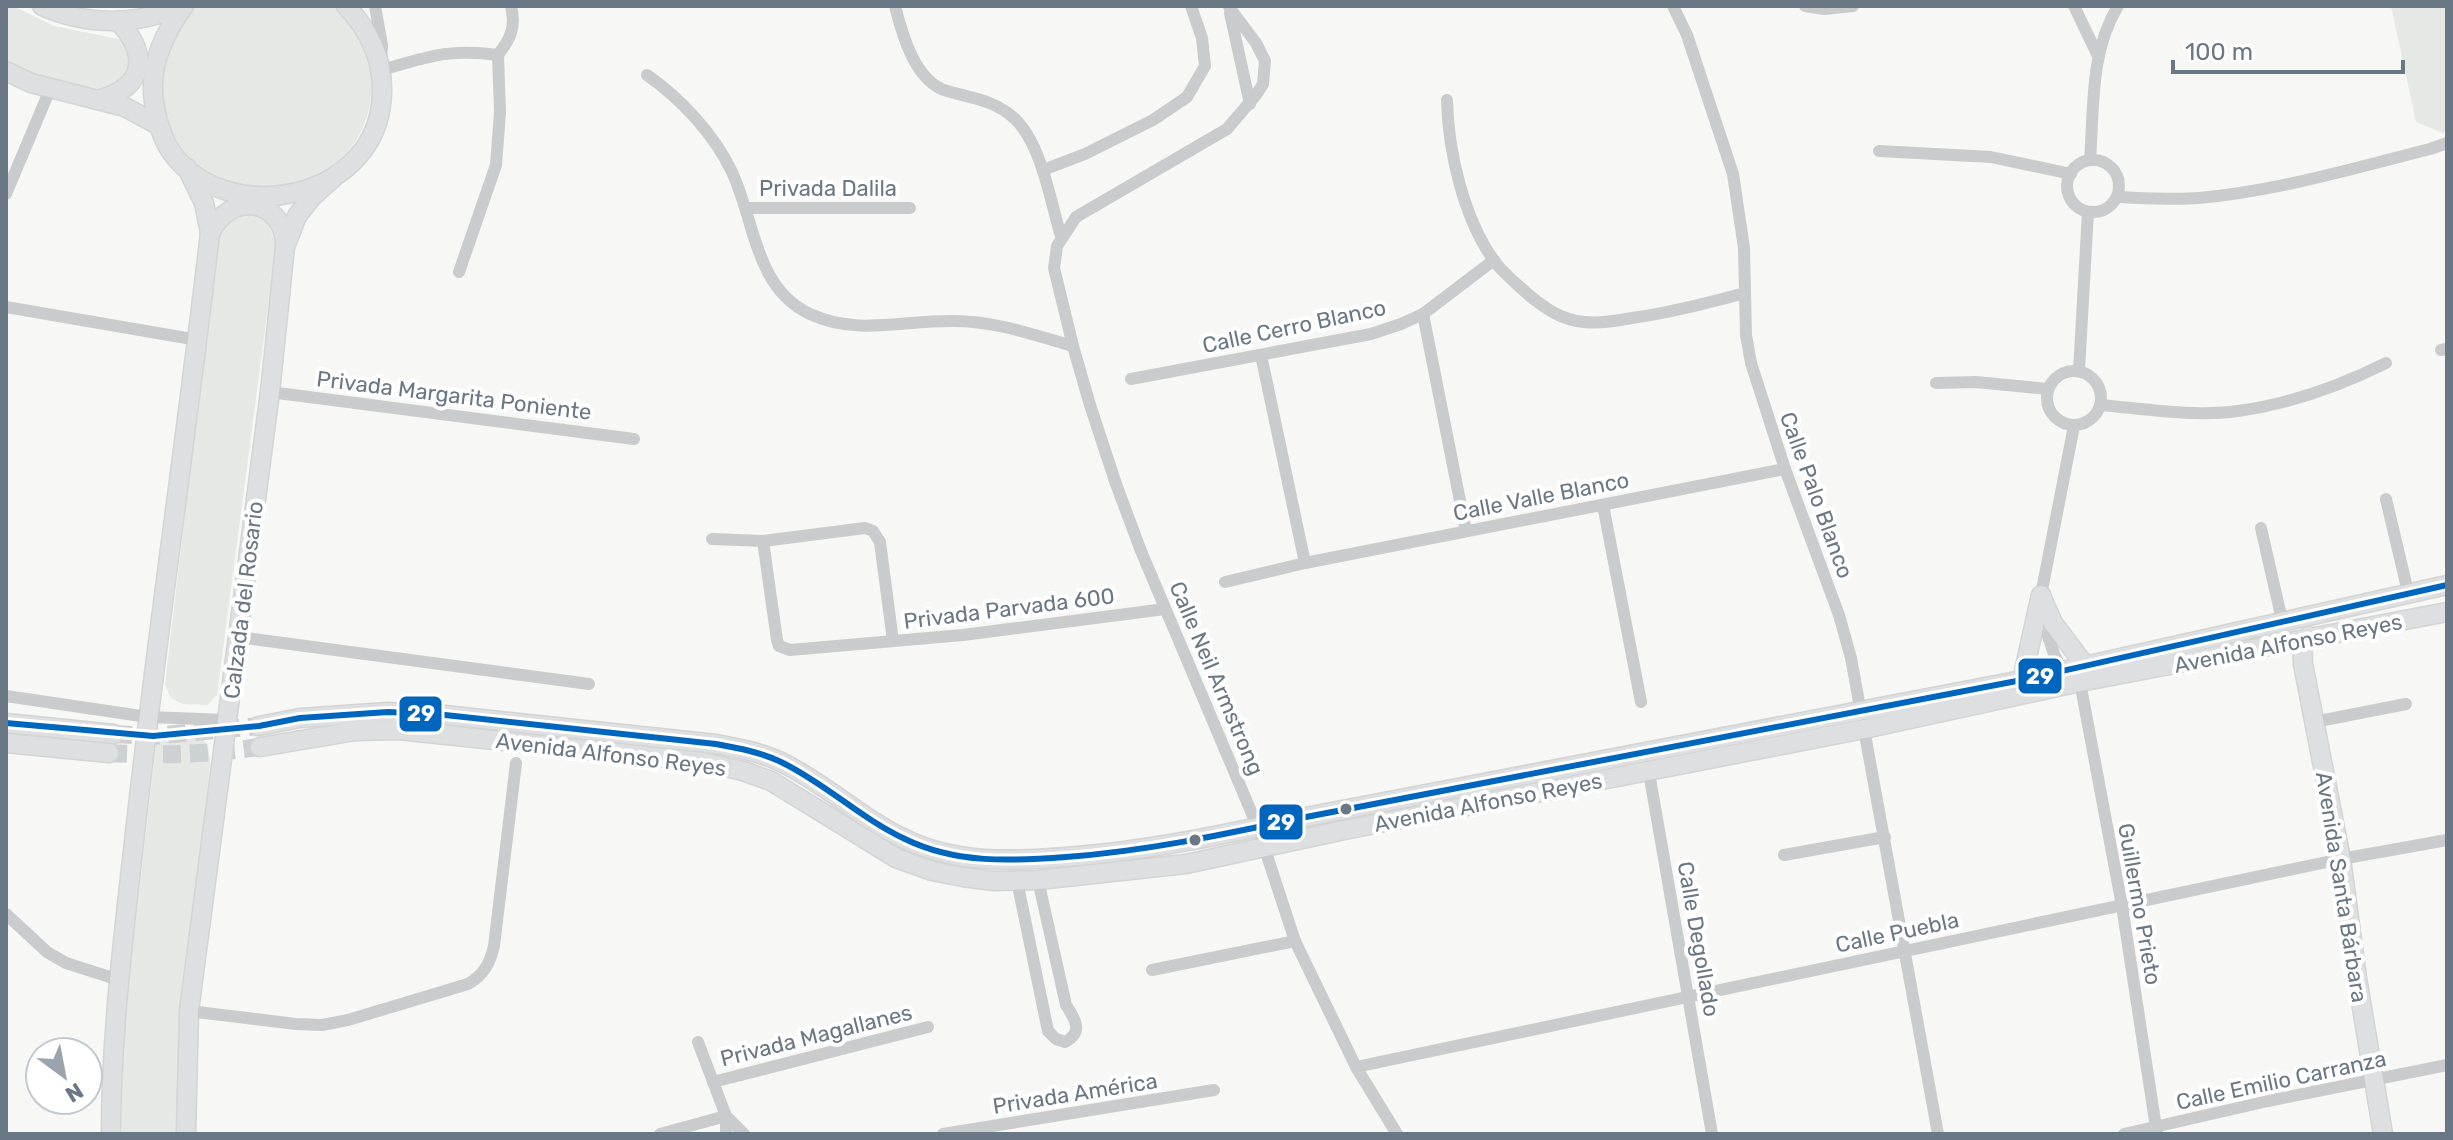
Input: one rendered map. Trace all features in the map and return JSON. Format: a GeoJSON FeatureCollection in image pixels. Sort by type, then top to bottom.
{"type":"FeatureCollection","features":[{"type":"Feature","properties":{"kind":"main road","name":"Calzada del Rosario"},"geometry":{"type":"LineString","coordinates":[[42,6],[76,18],[119,22],[157,15],[182,6]]}},
{"type":"Feature","properties":{"kind":"main road","name":"Calzada del Rosario"},"geometry":{"type":"LineString","coordinates":[[182,6],[159,48],[153,73],[153,100],[158,125],[172,153],[187,168],[220,188],[258,196],[296,193],[333,178]]}},
{"type":"Feature","properties":{"kind":"main road","name":"Calzada del Rosario"},"geometry":{"type":"LineString","coordinates":[[186,1134],[189,1011],[270,392],[285,247],[303,207],[357,157],[373,131],[383,91],[381,66],[372,39],[346,6]]}},
{"type":"Feature","properties":{"kind":"main road"},"geometry":{"type":"LineString","coordinates":[[101,99],[118,94],[127,87],[135,78],[139,65],[130,34],[119,22]]}},
{"type":"Feature","properties":{"kind":"main road"},"geometry":{"type":"LineString","coordinates":[[6,71],[22,80],[101,99],[135,111],[158,125]]}},
{"type":"Feature","properties":{"kind":"main road","name":"Calzada del Rosario"},"geometry":{"type":"LineString","coordinates":[[111,1134],[119,980],[148,717],[210,233],[204,203],[187,168]]}},
{"type":"Feature","properties":{"kind":"main road"},"geometry":{"type":"LineString","coordinates":[[210,233],[216,220],[226,211],[240,205],[254,205],[267,210],[278,220],[284,233],[285,247]]}},
{"type":"Feature","properties":{"kind":"main road","name":"Avenida Alfonso Reyes"},"geometry":{"type":"LineString","coordinates":[[260,747],[355,731],[399,730],[703,762],[771,781],[896,858],[932,871],[963,877],[1038,880],[1186,864],[1864,729],[2282,620],[2447,585]]}},
{"type":"Feature","properties":{"kind":"main road"},"geometry":{"type":"LineString","coordinates":[[2302,641],[2318,631],[2379,610],[2408,592]]}},
{"type":"Feature","properties":{"kind":"main road"},"geometry":{"type":"LineString","coordinates":[[2041,595],[2053,623],[2082,673]]}},
{"type":"Feature","properties":{"kind":"main road"},"geometry":{"type":"LineString","coordinates":[[2022,680],[2041,595]]}},
{"type":"Feature","properties":{"kind":"main road","name":"Avenida Alfonso Reyes"},"geometry":{"type":"LineString","coordinates":[[259,726],[300,718],[388,712],[445,715],[716,744],[749,750],[780,761],[906,840],[965,858],[993,860],[1082,856],[1182,844],[2022,680],[2062,669],[2082,673],[2302,641],[2447,612]]}},
{"type":"Feature","properties":{"kind":"main road","name":"Avenida Santa Bárbara"},"geometry":{"type":"LineString","coordinates":[[2302,641],[2303,664],[2341,859],[2383,1134]]}},
{"type":"Feature","properties":{"kind":"main road"},"geometry":{"type":"LineString","coordinates":[[6,723],[114,734]]}},
{"type":"Feature","properties":{"kind":"main road"},"geometry":{"type":"LineString","coordinates":[[6,743],[109,753]]}},
{"type":"Feature","properties":{"kind":"street"},"geometry":{"type":"LineString","coordinates":[[375,6],[382,45],[381,66],[447,53],[498,55]]}},
{"type":"Feature","properties":{"kind":"street"},"geometry":{"type":"LineString","coordinates":[[459,272],[496,165],[500,112],[498,55],[513,30],[511,6]]}},
{"type":"Feature","properties":{"kind":"street"},"geometry":{"type":"LineString","coordinates":[[895,6],[910,55],[939,89],[981,98],[1015,119],[1036,152],[1061,236]]}},
{"type":"Feature","properties":{"kind":"street"},"geometry":{"type":"LineString","coordinates":[[1043,170],[1085,154],[1153,120],[1187,97],[1205,66],[1202,38],[1191,6]]}},
{"type":"Feature","properties":{"kind":"street"},"geometry":{"type":"LineString","coordinates":[[1061,236],[1076,217],[1227,129],[1250,104],[1263,84],[1265,61],[1229,6]]}},
{"type":"Feature","properties":{"kind":"street"},"geometry":{"type":"LineString","coordinates":[[1229,6],[1250,104]]}},
{"type":"Feature","properties":{"kind":"street","name":"Calle Palo Blanco"},"geometry":{"type":"LineString","coordinates":[[1673,6],[1687,35],[1733,174],[1744,248],[1746,335],[1751,363],[1785,469],[1839,615],[1851,658],[1938,1134]]}},
{"type":"Feature","properties":{"kind":"street"},"geometry":{"type":"LineString","coordinates":[[1805,6],[1824,9],[1853,6]]}},
{"type":"Feature","properties":{"kind":"street"},"geometry":{"type":"LineString","coordinates":[[2074,6],[2097,54]]}},
{"type":"Feature","properties":{"kind":"street"},"geometry":{"type":"LineString","coordinates":[[2090,160],[2097,54],[2118,6]]}},
{"type":"Feature","properties":{"kind":"street"},"geometry":{"type":"LineString","coordinates":[[647,75],[665,88],[714,143],[729,166],[747,208],[768,273],[785,298],[807,313],[846,326],[954,321],[991,324],[1073,346]]}},
{"type":"Feature","properties":{"kind":"street"},"geometry":{"type":"LineString","coordinates":[[6,194],[51,87]]}},
{"type":"Feature","properties":{"kind":"street"},"geometry":{"type":"LineString","coordinates":[[1447,100],[1447,128],[1467,208],[1494,260],[1511,279],[1558,316],[1588,323],[1654,315],[1745,293]]}},
{"type":"Feature","properties":{"kind":"street"},"geometry":{"type":"LineString","coordinates":[[2118,197],[2198,198],[2248,190],[2318,176],[2447,143]]}},
{"type":"Feature","properties":{"kind":"street"},"geometry":{"type":"LineString","coordinates":[[1879,151],[1991,157],[2071,174]]}},
{"type":"Feature","properties":{"kind":"street"},"geometry":{"type":"LineString","coordinates":[[2090,160],[2111,166],[2120,186],[2118,197],[2106,209],[2088,212],[2070,197],[2068,181],[2075,167],[2090,160]]}},
{"type":"Feature","properties":{"kind":"street","name":"Privada Dalila"},"geometry":{"type":"LineString","coordinates":[[747,208],[910,208]]}},
{"type":"Feature","properties":{"kind":"street"},"geometry":{"type":"LineString","coordinates":[[2079,371],[2088,212]]}},
{"type":"Feature","properties":{"kind":"street","name":"Calle Neil Armstrong"},"geometry":{"type":"LineString","coordinates":[[1061,236],[1054,268],[1073,346],[1116,484],[1165,609],[1258,828],[1295,941],[1356,1067],[1397,1134]]}},
{"type":"Feature","properties":{"kind":"street","name":"Calle Cerro Blanco"},"geometry":{"type":"LineString","coordinates":[[1131,379],[1371,334],[1423,314],[1494,260]]}},
{"type":"Feature","properties":{"kind":"street"},"geometry":{"type":"LineString","coordinates":[[6,307],[198,340]]}},
{"type":"Feature","properties":{"kind":"street"},"geometry":{"type":"LineString","coordinates":[[1423,314],[1466,531]]}},
{"type":"Feature","properties":{"kind":"street"},"geometry":{"type":"LineString","coordinates":[[1261,355],[1305,563]]}},
{"type":"Feature","properties":{"kind":"street"},"geometry":{"type":"LineString","coordinates":[[2101,405],[2179,412],[2237,411],[2347,382],[2386,363]]}},
{"type":"Feature","properties":{"kind":"street"},"geometry":{"type":"LineString","coordinates":[[2079,371],[2090,375],[2097,383],[2101,405],[2091,420],[2074,426],[2056,419],[2046,401],[2048,389],[2056,377],[2079,371]]}},
{"type":"Feature","properties":{"kind":"street"},"geometry":{"type":"LineString","coordinates":[[1936,383],[1976,382],[2048,389]]}},
{"type":"Feature","properties":{"kind":"street","name":"Privada Margarita Poniente"},"geometry":{"type":"LineString","coordinates":[[270,392],[634,439]]}},
{"type":"Feature","properties":{"kind":"street"},"geometry":{"type":"LineString","coordinates":[[2062,669],[2049,642],[2041,595],[2074,426]]}},
{"type":"Feature","properties":{"kind":"street","name":"Calle Valle Blanco"},"geometry":{"type":"LineString","coordinates":[[1225,582],[1305,563],[1785,469]]}},
{"type":"Feature","properties":{"kind":"street"},"geometry":{"type":"LineString","coordinates":[[2386,499],[2408,592]]}},
{"type":"Feature","properties":{"kind":"street"},"geometry":{"type":"LineString","coordinates":[[1603,505],[1641,702]]}},
{"type":"Feature","properties":{"kind":"street","name":"Privada Parvada 600"},"geometry":{"type":"LineString","coordinates":[[712,539],[763,541],[865,528],[873,531],[880,542],[893,641],[1165,609]]}},
{"type":"Feature","properties":{"kind":"street"},"geometry":{"type":"LineString","coordinates":[[2261,528],[2282,620]]}},
{"type":"Feature","properties":{"kind":"street"},"geometry":{"type":"LineString","coordinates":[[763,541],[779,646],[790,650],[893,641]]}},
{"type":"Feature","properties":{"kind":"street"},"geometry":{"type":"LineString","coordinates":[[238,637],[589,684]]}},
{"type":"Feature","properties":{"kind":"street","name":"Guillermo Prieto"},"geometry":{"type":"LineString","coordinates":[[2082,673],[2156,1131]]}},
{"type":"Feature","properties":{"kind":"street"},"geometry":{"type":"LineString","coordinates":[[6,696],[148,717],[227,720]]}},
{"type":"Feature","properties":{"kind":"street"},"geometry":{"type":"LineString","coordinates":[[2314,722],[2406,704]]}},
{"type":"Feature","properties":{"kind":"street","name":"Calle Degollado"},"geometry":{"type":"LineString","coordinates":[[1646,752],[1712,1134]]}},
{"type":"Feature","properties":{"kind":"street"},"geometry":{"type":"LineString","coordinates":[[189,1011],[322,1025],[348,1020],[479,978],[487,968],[494,946],[516,763]]}},
{"type":"Feature","properties":{"kind":"street"},"geometry":{"type":"LineString","coordinates":[[1784,855],[1885,837]]}},
{"type":"Feature","properties":{"kind":"street","name":"Calle Puebla"},"geometry":{"type":"LineString","coordinates":[[1356,1067],[2341,859],[2447,840]]}},
{"type":"Feature","properties":{"kind":"street"},"geometry":{"type":"LineString","coordinates":[[1017,881],[1048,1031],[1065,1042],[1078,1029],[1066,1005],[1038,880]]}},
{"type":"Feature","properties":{"kind":"street"},"geometry":{"type":"LineString","coordinates":[[6,914],[47,952],[66,963],[119,980]]}},
{"type":"Feature","properties":{"kind":"street"},"geometry":{"type":"LineString","coordinates":[[1152,970],[1295,941]]}},
{"type":"Feature","properties":{"kind":"street","name":"Privada Magallanes"},"geometry":{"type":"LineString","coordinates":[[713,1082],[928,1027]]}},
{"type":"Feature","properties":{"kind":"street"},"geometry":{"type":"LineString","coordinates":[[698,1042],[726,1116],[726,1134]]}},
{"type":"Feature","properties":{"kind":"street","name":"Calle Emilio Carranza"},"geometry":{"type":"LineString","coordinates":[[2124,1134],[2156,1131],[2447,1065]]}},
{"type":"Feature","properties":{"kind":"street","name":"Privada América"},"geometry":{"type":"LineString","coordinates":[[943,1134],[1214,1090]]}},
{"type":"Feature","properties":{"kind":"street"},"geometry":{"type":"LineString","coordinates":[[660,1134],[726,1116]]}},
{"type":"Feature","properties":{"kind":"street"},"geometry":{"type":"LineString","coordinates":[[726,1116],[744,1134]]}},
{"type":"Feature","properties":{"kind":"shaded area"},"geometry":{"type":"Polygon","coordinates":[[[6,6],[13,6],[54,26],[123,40],[132,48],[131,74],[110,91],[56,81],[6,62],[6,6]]]}},
{"type":"Feature","properties":{"kind":"shaded area"},"geometry":{"type":"Polygon","coordinates":[[[195,6],[338,6],[364,40],[372,76],[362,129],[340,160],[310,179],[275,188],[239,185],[206,171],[179,145],[163,106],[162,64],[177,28],[195,6]]]}},
{"type":"Feature","properties":{"kind":"shaded area"},"geometry":{"type":"Polygon","coordinates":[[[2391,6],[2447,6],[2447,131],[2443,133],[2416,122],[2391,6]]]}},
{"type":"Feature","properties":{"kind":"shaded area"},"geometry":{"type":"Polygon","coordinates":[[[253,212],[267,219],[276,246],[217,695],[207,705],[182,704],[171,698],[165,685],[218,230],[225,219],[253,212]]]}},
{"type":"Feature","properties":{"kind":"shaded area"},"geometry":{"type":"Polygon","coordinates":[[[178,732],[203,739],[210,764],[178,1056],[178,1134],[122,1134],[121,1049],[156,745],[164,736],[178,732]]]}},
{"type":"Feature","properties":{"kind":"tunnel"},"geometry":{"type":"LineString","coordinates":[[114,734],[153,736],[259,726]]}},
{"type":"Feature","properties":{"kind":"tunnel"},"geometry":{"type":"LineString","coordinates":[[109,753],[184,754],[260,747]]}},
{"type":"Feature","properties":{"kind":"transit line","name":"29"},"geometry":{"type":"LineString","coordinates":[[6,723],[153,736],[259,726],[300,718],[388,712],[445,715],[716,744],[781,762],[889,831],[924,847],[984,859],[1045,858],[1127,851],[1187,841],[2022,680],[2447,585]]}}]}
